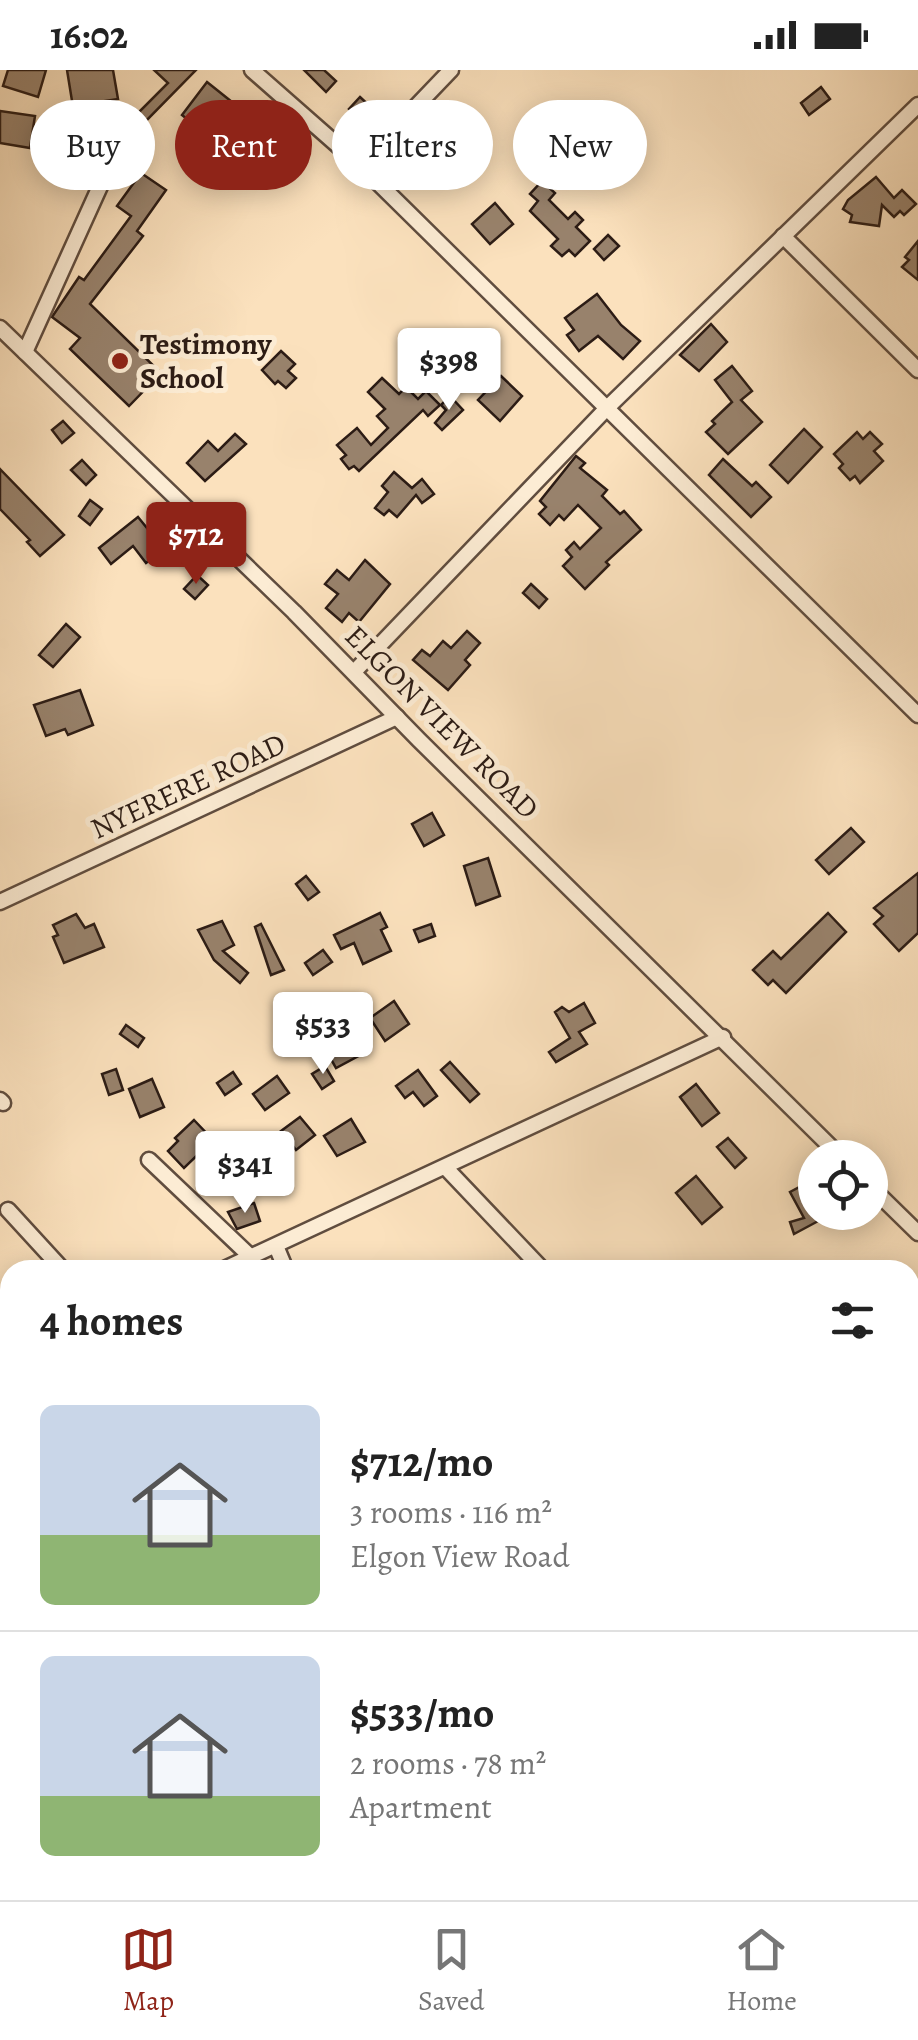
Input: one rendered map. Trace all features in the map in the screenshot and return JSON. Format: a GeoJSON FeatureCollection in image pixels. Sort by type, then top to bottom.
{"type":"FeatureCollection","features":[{"type":"Feature","properties":{"kind":"street"},"geometry":{"type":"LineString","coordinates":[[252,70],[332,140]]}},
{"type":"Feature","properties":{"kind":"street"},"geometry":{"type":"LineString","coordinates":[[422,100],[451,70]]}},
{"type":"Feature","properties":{"kind":"street"},"geometry":{"type":"LineString","coordinates":[[354,672],[606,409],[918,105]]}},
{"type":"Feature","properties":{"kind":"street"},"geometry":{"type":"LineString","coordinates":[[25,352],[98,190]]}},
{"type":"Feature","properties":{"kind":"street"},"geometry":{"type":"LineString","coordinates":[[385,190],[918,715]]}},
{"type":"Feature","properties":{"kind":"street"},"geometry":{"type":"LineString","coordinates":[[783,236],[918,370]]}},
{"type":"Feature","properties":{"kind":"street","name":"ELGON VIEW ROAD"},"geometry":{"type":"LineString","coordinates":[[0,328],[354,672],[824,1140]]}},
{"type":"Feature","properties":{"kind":"street","name":"NYERERE ROAD"},"geometry":{"type":"LineString","coordinates":[[0,902],[397,718]]}},
{"type":"Feature","properties":{"kind":"street"},"geometry":{"type":"LineString","coordinates":[[244,1260],[723,1037]]}},
{"type":"Feature","properties":{"kind":"street"},"geometry":{"type":"LineString","coordinates":[[148,1160],[250,1257]]}},
{"type":"Feature","properties":{"kind":"street"},"geometry":{"type":"LineString","coordinates":[[446,1168],[534,1260]]}},
{"type":"Feature","properties":{"kind":"street"},"geometry":{"type":"LineString","coordinates":[[888,1204],[918,1234]]}},
{"type":"Feature","properties":{"kind":"street"},"geometry":{"type":"LineString","coordinates":[[8,1210],[54,1260]]}},
{"type":"Feature","properties":{"kind":"street"},"geometry":{"type":"LineString","coordinates":[[276,1246],[282,1260]]}},
{"type":"Feature","properties":{"kind":"building"},"geometry":{"type":"Polygon","coordinates":[[[8,70],[46,70],[38,97],[3,86],[8,70]]]}},
{"type":"Feature","properties":{"kind":"building"},"geometry":{"type":"Polygon","coordinates":[[[67,70],[113,70],[118,99],[72,100],[67,70]]]}},
{"type":"Feature","properties":{"kind":"building"},"geometry":{"type":"Polygon","coordinates":[[[154,70],[196,70],[155,112],[155,100],[151,100],[168,83],[154,70]]]}},
{"type":"Feature","properties":{"kind":"building"},"geometry":{"type":"Polygon","coordinates":[[[304,70],[324,70],[336,81],[326,92],[304,70]]]}},
{"type":"Feature","properties":{"kind":"building"},"geometry":{"type":"Polygon","coordinates":[[[207,82],[230,100],[193,100],[207,82]]]}},
{"type":"Feature","properties":{"kind":"building"},"geometry":{"type":"Polygon","coordinates":[[[821,87],[830,99],[809,115],[801,103],[821,87]]]}},
{"type":"Feature","properties":{"kind":"building"},"geometry":{"type":"Polygon","coordinates":[[[0,111],[30,115],[30,148],[0,143],[0,111]]]}},
{"type":"Feature","properties":{"kind":"building"},"geometry":{"type":"Polygon","coordinates":[[[876,177],[894,198],[902,190],[916,204],[904,215],[900,211],[894,217],[882,205],[879,226],[850,222],[852,215],[843,209],[848,200],[876,177]]]}},
{"type":"Feature","properties":{"kind":"building"},"geometry":{"type":"Polygon","coordinates":[[[155,183],[166,190],[137,231],[143,236],[90,304],[161,373],[129,406],[70,349],[80,338],[52,317],[79,277],[84,280],[131,216],[117,206],[129,190],[155,190],[155,183]]]}},
{"type":"Feature","properties":{"kind":"building"},"geometry":{"type":"Polygon","coordinates":[[[534,190],[552,190],[555,193],[549,200],[568,219],[575,212],[583,220],[576,227],[590,241],[575,256],[569,250],[562,256],[551,246],[558,239],[530,211],[538,201],[530,194],[534,190]]]}},
{"type":"Feature","properties":{"kind":"building"},"geometry":{"type":"Polygon","coordinates":[[[495,203],[513,224],[490,244],[472,224],[495,203]]]}},
{"type":"Feature","properties":{"kind":"building"},"geometry":{"type":"Polygon","coordinates":[[[608,235],[619,246],[604,260],[594,249],[608,235]]]}},
{"type":"Feature","properties":{"kind":"building"},"geometry":{"type":"Polygon","coordinates":[[[918,241],[918,280],[902,267],[918,241]]]}},
{"type":"Feature","properties":{"kind":"building"},"geometry":{"type":"Polygon","coordinates":[[[597,294],[621,325],[640,341],[623,359],[598,336],[579,351],[567,335],[574,330],[565,318],[597,294]]]}},
{"type":"Feature","properties":{"kind":"building"},"geometry":{"type":"Polygon","coordinates":[[[711,324],[727,342],[699,371],[680,355],[711,324]]]}},
{"type":"Feature","properties":{"kind":"building"},"geometry":{"type":"Polygon","coordinates":[[[437,331],[454,348],[461,340],[478,356],[468,367],[454,354],[432,376],[416,360],[437,331]]]}},
{"type":"Feature","properties":{"kind":"building"},"geometry":{"type":"Polygon","coordinates":[[[281,351],[295,364],[288,371],[296,378],[286,388],[278,381],[275,384],[262,370],[281,351]]]}},
{"type":"Feature","properties":{"kind":"building"},"geometry":{"type":"Polygon","coordinates":[[[732,366],[752,391],[741,400],[762,422],[728,454],[706,432],[732,402],[715,380],[732,366]]]}},
{"type":"Feature","properties":{"kind":"building"},"geometry":{"type":"Polygon","coordinates":[[[501,376],[522,396],[500,421],[478,400],[501,376]]]}},
{"type":"Feature","properties":{"kind":"building"},"geometry":{"type":"Polygon","coordinates":[[[382,378],[399,394],[406,387],[418,399],[426,391],[440,405],[428,416],[423,410],[359,471],[354,466],[349,469],[341,459],[346,455],[337,445],[357,428],[371,445],[388,428],[377,416],[385,409],[368,392],[382,378]]]}},
{"type":"Feature","properties":{"kind":"building"},"geometry":{"type":"Polygon","coordinates":[[[450,396],[463,410],[442,430],[435,423],[446,410],[441,405],[450,396]]]}},
{"type":"Feature","properties":{"kind":"building"},"geometry":{"type":"Polygon","coordinates":[[[63,421],[74,433],[62,443],[52,430],[63,421]]]}},
{"type":"Feature","properties":{"kind":"building"},"geometry":{"type":"Polygon","coordinates":[[[804,429],[822,447],[788,483],[770,465],[804,429]]]}},
{"type":"Feature","properties":{"kind":"building"},"geometry":{"type":"Polygon","coordinates":[[[857,432],[863,439],[870,432],[882,444],[874,451],[883,461],[860,483],[855,476],[850,480],[839,468],[843,464],[834,454],[857,432]]]}},
{"type":"Feature","properties":{"kind":"building"},"geometry":{"type":"Polygon","coordinates":[[[235,434],[246,444],[205,481],[187,463],[208,441],[218,451],[235,434]]]}},
{"type":"Feature","properties":{"kind":"building"},"geometry":{"type":"Polygon","coordinates":[[[576,456],[585,463],[580,468],[607,490],[602,496],[620,514],[624,511],[641,530],[606,562],[609,565],[585,589],[563,566],[572,557],[566,550],[574,542],[580,549],[601,528],[578,505],[564,520],[559,515],[550,525],[539,514],[546,507],[540,501],[576,456]]]}},
{"type":"Feature","properties":{"kind":"building"},"geometry":{"type":"Polygon","coordinates":[[[723,459],[752,486],[756,482],[771,497],[751,517],[709,475],[723,459]]]}},
{"type":"Feature","properties":{"kind":"building"},"geometry":{"type":"Polygon","coordinates":[[[82,460],[96,475],[86,485],[71,470],[82,460]]]}},
{"type":"Feature","properties":{"kind":"building"},"geometry":{"type":"Polygon","coordinates":[[[0,469],[64,535],[40,556],[0,509],[0,469]]]}},
{"type":"Feature","properties":{"kind":"building"},"geometry":{"type":"Polygon","coordinates":[[[394,472],[412,488],[422,479],[434,494],[422,503],[416,495],[397,517],[389,510],[384,515],[375,508],[388,492],[382,486],[394,472]]]}},
{"type":"Feature","properties":{"kind":"building"},"geometry":{"type":"Polygon","coordinates":[[[90,500],[102,509],[90,525],[79,516],[90,500]]]}},
{"type":"Feature","properties":{"kind":"building"},"geometry":{"type":"Polygon","coordinates":[[[138,517],[164,549],[146,563],[133,546],[111,564],[99,548],[138,517]]]}},
{"type":"Feature","properties":{"kind":"building"},"geometry":{"type":"Polygon","coordinates":[[[365,560],[390,584],[359,622],[349,613],[342,622],[326,608],[338,594],[325,584],[337,570],[349,580],[365,560]]]}},
{"type":"Feature","properties":{"kind":"building"},"geometry":{"type":"Polygon","coordinates":[[[197,575],[208,585],[195,599],[184,589],[197,575]]]}},
{"type":"Feature","properties":{"kind":"building"},"geometry":{"type":"Polygon","coordinates":[[[531,584],[547,599],[539,608],[523,593],[531,584]]]}},
{"type":"Feature","properties":{"kind":"building"},"geometry":{"type":"Polygon","coordinates":[[[66,624],[80,637],[53,667],[39,655],[66,624]]]}},
{"type":"Feature","properties":{"kind":"building"},"geometry":{"type":"Polygon","coordinates":[[[467,631],[480,643],[465,660],[470,665],[448,690],[413,660],[422,650],[430,656],[443,641],[451,648],[467,631]]]}},
{"type":"Feature","properties":{"kind":"building"},"geometry":{"type":"Polygon","coordinates":[[[80,690],[93,725],[68,735],[65,729],[46,736],[34,705],[80,690]]]}},
{"type":"Feature","properties":{"kind":"building"},"geometry":{"type":"Polygon","coordinates":[[[432,813],[444,835],[424,846],[412,824],[432,813]]]}},
{"type":"Feature","properties":{"kind":"building"},"geometry":{"type":"Polygon","coordinates":[[[851,828],[864,842],[829,874],[816,860],[851,828]]]}},
{"type":"Feature","properties":{"kind":"building"},"geometry":{"type":"Polygon","coordinates":[[[488,858],[500,896],[476,905],[464,866],[488,858]]]}},
{"type":"Feature","properties":{"kind":"building"},"geometry":{"type":"Polygon","coordinates":[[[918,873],[918,933],[899,951],[874,924],[883,916],[874,908],[918,873]]]}},
{"type":"Feature","properties":{"kind":"building"},"geometry":{"type":"Polygon","coordinates":[[[306,876],[319,892],[308,900],[296,884],[306,876]]]}},
{"type":"Feature","properties":{"kind":"building"},"geometry":{"type":"Polygon","coordinates":[[[380,913],[387,927],[381,930],[391,951],[363,964],[354,943],[341,949],[334,935],[380,913]]]}},
{"type":"Feature","properties":{"kind":"building"},"geometry":{"type":"Polygon","coordinates":[[[828,913],[846,932],[786,993],[773,980],[768,985],[753,970],[773,951],[781,959],[828,913]]]}},
{"type":"Feature","properties":{"kind":"building"},"geometry":{"type":"Polygon","coordinates":[[[76,914],[85,928],[94,924],[104,947],[64,963],[53,937],[58,935],[53,925],[76,914]]]}},
{"type":"Feature","properties":{"kind":"building"},"geometry":{"type":"Polygon","coordinates":[[[222,921],[234,945],[223,951],[248,973],[240,983],[214,960],[198,930],[222,921]]]}},
{"type":"Feature","properties":{"kind":"building"},"geometry":{"type":"Polygon","coordinates":[[[261,924],[284,970],[271,975],[255,927],[261,924]]]}},
{"type":"Feature","properties":{"kind":"building"},"geometry":{"type":"Polygon","coordinates":[[[431,924],[435,936],[419,942],[414,930],[431,924]]]}},
{"type":"Feature","properties":{"kind":"building"},"geometry":{"type":"Polygon","coordinates":[[[323,950],[332,962],[313,975],[305,963],[323,950]]]}},
{"type":"Feature","properties":{"kind":"building"},"geometry":{"type":"Polygon","coordinates":[[[394,1001],[409,1024],[385,1041],[370,1018],[394,1001]]]}},
{"type":"Feature","properties":{"kind":"building"},"geometry":{"type":"Polygon","coordinates":[[[584,1003],[595,1023],[579,1032],[587,1044],[556,1062],[549,1052],[570,1038],[555,1012],[562,1007],[569,1012],[584,1003]]]}},
{"type":"Feature","properties":{"kind":"building"},"geometry":{"type":"Polygon","coordinates":[[[126,1025],[144,1038],[138,1047],[120,1034],[126,1025]]]}},
{"type":"Feature","properties":{"kind":"building"},"geometry":{"type":"Polygon","coordinates":[[[350,1029],[364,1053],[336,1068],[321,1041],[350,1029]]]}},
{"type":"Feature","properties":{"kind":"building"},"geometry":{"type":"Polygon","coordinates":[[[450,1062],[479,1094],[470,1102],[441,1070],[450,1062]]]}},
{"type":"Feature","properties":{"kind":"building"},"geometry":{"type":"Polygon","coordinates":[[[325,1066],[334,1081],[322,1089],[312,1074],[325,1066]]]}},
{"type":"Feature","properties":{"kind":"building"},"geometry":{"type":"Polygon","coordinates":[[[116,1069],[123,1090],[109,1095],[102,1074],[116,1069]]]}},
{"type":"Feature","properties":{"kind":"building"},"geometry":{"type":"Polygon","coordinates":[[[418,1070],[437,1096],[424,1106],[413,1092],[405,1098],[396,1086],[418,1070]]]}},
{"type":"Feature","properties":{"kind":"building"},"geometry":{"type":"Polygon","coordinates":[[[233,1072],[241,1084],[225,1095],[217,1083],[233,1072]]]}},
{"type":"Feature","properties":{"kind":"building"},"geometry":{"type":"Polygon","coordinates":[[[277,1076],[289,1093],[265,1110],[253,1094],[277,1076]]]}},
{"type":"Feature","properties":{"kind":"building"},"geometry":{"type":"Polygon","coordinates":[[[152,1079],[164,1107],[140,1117],[129,1089],[152,1079]]]}},
{"type":"Feature","properties":{"kind":"building"},"geometry":{"type":"Polygon","coordinates":[[[696,1084],[719,1113],[702,1126],[680,1097],[696,1084]]]}},
{"type":"Feature","properties":{"kind":"building"},"geometry":{"type":"Polygon","coordinates":[[[300,1117],[315,1135],[296,1150],[281,1131],[300,1117]]]}},
{"type":"Feature","properties":{"kind":"building"},"geometry":{"type":"Polygon","coordinates":[[[351,1119],[365,1142],[337,1156],[324,1136],[351,1119]]]}},
{"type":"Feature","properties":{"kind":"building"},"geometry":{"type":"Polygon","coordinates":[[[194,1120],[213,1140],[184,1168],[168,1151],[194,1120]]]}},
{"type":"Feature","properties":{"kind":"building"},"geometry":{"type":"Polygon","coordinates":[[[728,1138],[746,1158],[735,1168],[717,1147],[728,1138]]]}},
{"type":"Feature","properties":{"kind":"building"},"geometry":{"type":"Polygon","coordinates":[[[696,1176],[722,1207],[702,1224],[676,1193],[696,1176]]]}},
{"type":"Feature","properties":{"kind":"building"},"geometry":{"type":"Polygon","coordinates":[[[798,1188],[798,1207],[790,1192],[798,1188]]]}},
{"type":"Feature","properties":{"kind":"building"},"geometry":{"type":"Polygon","coordinates":[[[254,1203],[260,1221],[237,1229],[228,1212],[254,1203]]]}},
{"type":"Feature","properties":{"kind":"building"},"geometry":{"type":"Polygon","coordinates":[[[798,1220],[798,1230],[801,1230],[794,1234],[790,1222],[798,1220]]]}},
{"type":"Feature","properties":{"kind":"place","name":"Testimony School"},"geometry":{"type":"Point","coordinates":[120,361]}}]}
